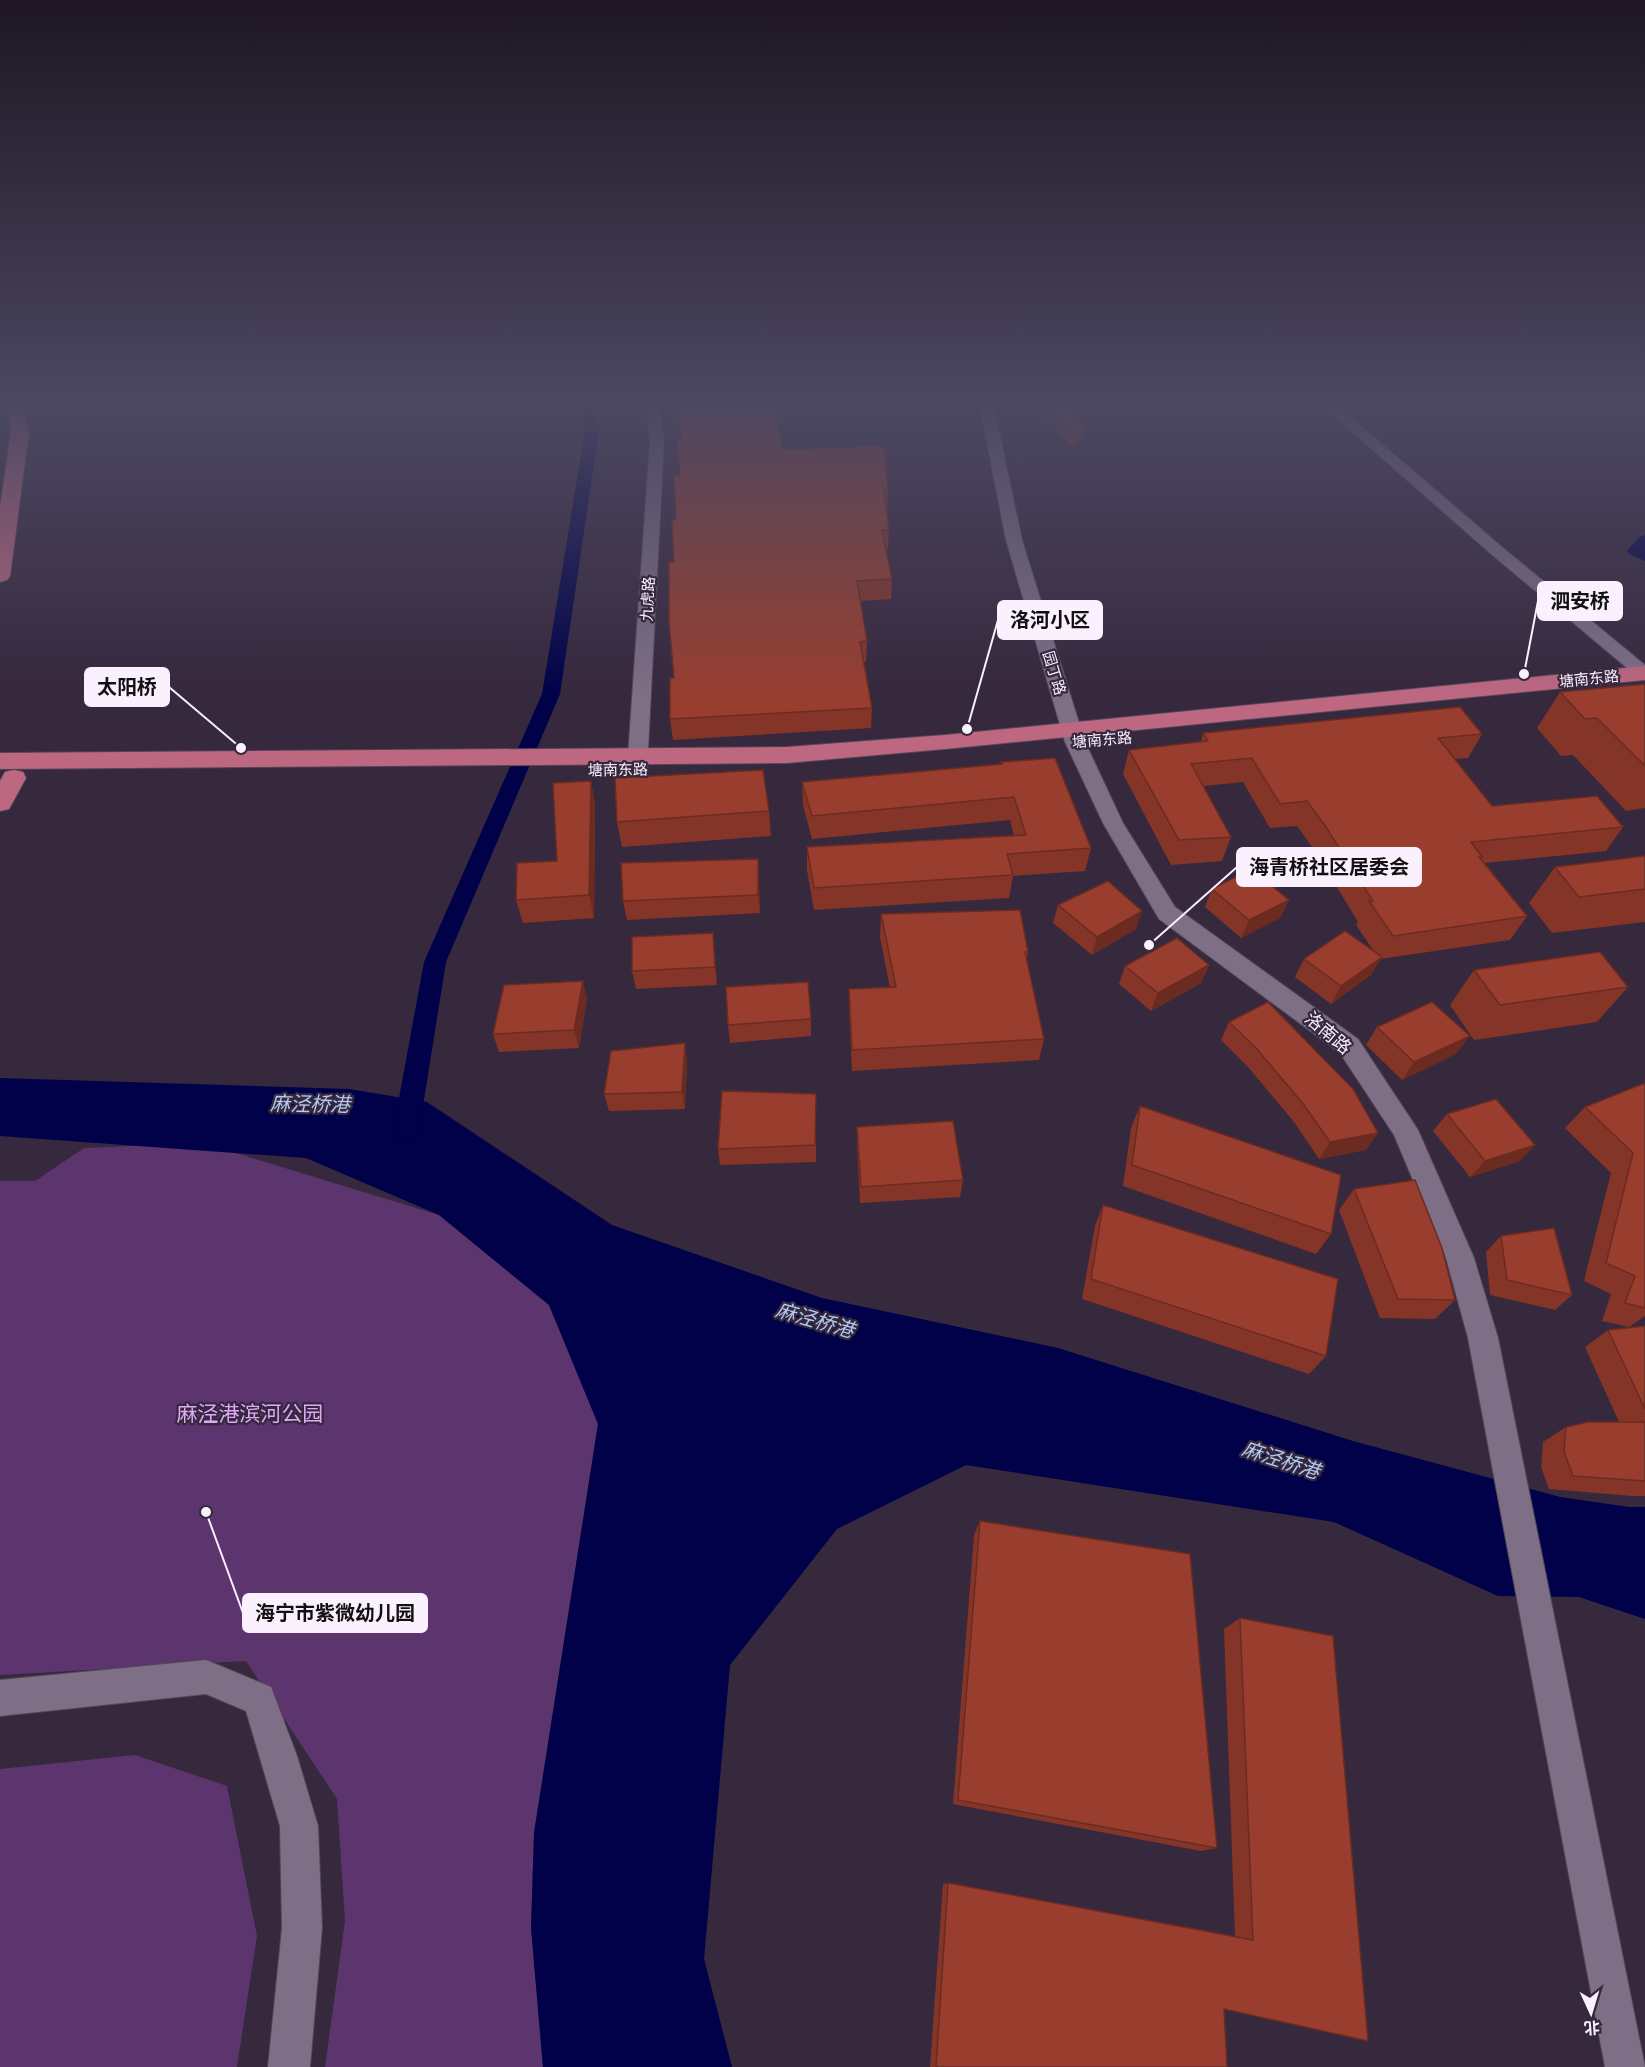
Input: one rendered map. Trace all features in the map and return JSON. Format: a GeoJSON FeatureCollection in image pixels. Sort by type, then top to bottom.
{"type":"FeatureCollection","features":[{"type":"Feature","properties":{"kind":"main road"},"geometry":{"type":"LineString","coordinates":[[0,576],[10,503]]}},
{"type":"Feature","properties":{"kind":"main road","name":"塘南东路"},"geometry":{"type":"LineString","coordinates":[[3,765],[638,763],[796,768],[1073,736],[1412,715],[1645,677]]}},
{"type":"Feature","properties":{"kind":"main road"},"geometry":{"type":"LineString","coordinates":[[0,803],[3,765]]}},
{"type":"Feature","properties":{"kind":"street","name":"九虎路"},"geometry":{"type":"LineString","coordinates":[[638,763],[653,503]]}},
{"type":"Feature","properties":{"kind":"street","name":"园丁路"},"geometry":{"type":"LineString","coordinates":[[1007,503],[1014,540],[1073,736]]}},
{"type":"Feature","properties":{"kind":"street"},"geometry":{"type":"LineString","coordinates":[[1442,503],[1645,677]]}},
{"type":"Feature","properties":{"kind":"street","name":"洛南路"},"geometry":{"type":"LineString","coordinates":[[1073,736],[1113,823],[1167,913],[1349,1046],[1405,1130],[1460,1258],[1483,1338],[1626,2067]]}},
{"type":"Feature","properties":{"kind":"street"},"geometry":{"type":"LineString","coordinates":[[0,1698],[206,1677],[259,1699],[279,1756],[298,1826],[302,1928],[289,2067]]}},
{"type":"Feature","properties":{"kind":"green space","name":"麻泾港滨河公园"},"geometry":{"type":"Polygon","coordinates":[[[203,1143],[439,1215],[549,1305],[598,1424],[534,1833],[531,1928],[543,2067],[325,2067],[345,1921],[337,1799],[246,1661],[0,1675],[0,1181],[35,1181],[84,1148],[203,1143]]]}},
{"type":"Feature","properties":{"kind":"green space"},"geometry":{"type":"Polygon","coordinates":[[[135,1755],[227,1786],[257,1936],[237,2067],[0,2067],[0,1769],[135,1755]]]}},
{"type":"Feature","properties":{"kind":"water","name":"麻泾桥港"},"geometry":{"type":"Polygon","coordinates":[[[0,1078],[349,1089],[427,1102],[612,1225],[822,1298],[1058,1348],[1353,1441],[1560,1497],[1629,1507],[1645,1507],[1645,1619],[1579,1597],[1498,1596],[1334,1522],[966,1465],[837,1529],[730,1665],[704,1959],[732,2067],[543,2067],[531,1928],[534,1833],[598,1424],[549,1305],[439,1215],[306,1158],[0,1136],[0,1078]]]}},
{"type":"Feature","properties":{"kind":"building"},"geometry":{"type":"Polygon","coordinates":[[[675,503],[886,503],[889,530],[882,530],[892,579],[857,581],[867,641],[860,642],[872,708],[670,719],[670,678],[674,678],[669,621],[669,562],[674,562],[672,520],[676,520],[675,503]]]}},
{"type":"Feature","properties":{"kind":"building"},"geometry":{"type":"Polygon","coordinates":[[[1645,684],[1645,766],[1597,718],[1585,719],[1560,692],[1645,684]]]}},
{"type":"Feature","properties":{"kind":"building"},"geometry":{"type":"Polygon","coordinates":[[[1460,707],[1482,734],[1438,738],[1492,806],[1597,796],[1623,827],[1471,842],[1482,857],[1479,857],[1527,916],[1393,936],[1369,901],[1373,901],[1326,827],[1307,801],[1280,804],[1252,758],[1191,764],[1231,837],[1179,840],[1129,750],[1208,741],[1203,733],[1460,707]]]}},
{"type":"Feature","properties":{"kind":"building"},"geometry":{"type":"Polygon","coordinates":[[[1055,758],[1091,848],[1007,854],[1013,875],[814,888],[807,847],[1026,835],[1014,797],[812,816],[802,782],[1055,758]]]}},
{"type":"Feature","properties":{"kind":"building"},"geometry":{"type":"Polygon","coordinates":[[[763,770],[769,811],[617,822],[615,778],[763,770]]]}},
{"type":"Feature","properties":{"kind":"building"},"geometry":{"type":"Polygon","coordinates":[[[591,781],[589,895],[516,900],[517,863],[557,861],[553,783],[591,781]]]}},
{"type":"Feature","properties":{"kind":"building"},"geometry":{"type":"Polygon","coordinates":[[[1645,856],[1645,889],[1579,897],[1555,867],[1645,856]]]}},
{"type":"Feature","properties":{"kind":"building"},"geometry":{"type":"Polygon","coordinates":[[[758,859],[758,895],[623,901],[621,863],[758,859]]]}},
{"type":"Feature","properties":{"kind":"building"},"geometry":{"type":"Polygon","coordinates":[[[1251,869],[1289,900],[1249,920],[1212,889],[1251,869]]]}},
{"type":"Feature","properties":{"kind":"building"},"geometry":{"type":"Polygon","coordinates":[[[1108,881],[1142,911],[1097,937],[1058,905],[1108,881]]]}},
{"type":"Feature","properties":{"kind":"building"},"geometry":{"type":"Polygon","coordinates":[[[1020,910],[1028,952],[1025,952],[1044,1039],[852,1050],[849,989],[896,987],[881,914],[1020,910]]]}},
{"type":"Feature","properties":{"kind":"building"},"geometry":{"type":"Polygon","coordinates":[[[1345,931],[1382,957],[1341,986],[1304,959],[1345,931]]]}},
{"type":"Feature","properties":{"kind":"building"},"geometry":{"type":"Polygon","coordinates":[[[713,933],[715,967],[632,971],[632,937],[713,933]]]}},
{"type":"Feature","properties":{"kind":"building"},"geometry":{"type":"Polygon","coordinates":[[[1177,938],[1209,965],[1158,993],[1125,966],[1177,938]]]}},
{"type":"Feature","properties":{"kind":"building"},"geometry":{"type":"Polygon","coordinates":[[[1600,952],[1628,987],[1500,1005],[1474,970],[1600,952]]]}},
{"type":"Feature","properties":{"kind":"building"},"geometry":{"type":"Polygon","coordinates":[[[583,981],[574,1030],[493,1034],[504,985],[583,981]]]}},
{"type":"Feature","properties":{"kind":"building"},"geometry":{"type":"Polygon","coordinates":[[[808,982],[811,1019],[728,1025],[726,987],[808,982]]]}},
{"type":"Feature","properties":{"kind":"building"},"geometry":{"type":"Polygon","coordinates":[[[1268,1002],[1353,1089],[1378,1133],[1330,1142],[1304,1105],[1257,1049],[1229,1022],[1268,1002]]]}},
{"type":"Feature","properties":{"kind":"building"},"geometry":{"type":"Polygon","coordinates":[[[1432,1002],[1470,1036],[1414,1062],[1377,1027],[1432,1002]]]}},
{"type":"Feature","properties":{"kind":"building"},"geometry":{"type":"Polygon","coordinates":[[[685,1043],[682,1092],[604,1094],[611,1051],[685,1043]]]}},
{"type":"Feature","properties":{"kind":"building"},"geometry":{"type":"Polygon","coordinates":[[[1645,1083],[1645,1308],[1625,1303],[1635,1276],[1606,1263],[1633,1153],[1585,1107],[1645,1083]]]}},
{"type":"Feature","properties":{"kind":"building"},"geometry":{"type":"Polygon","coordinates":[[[722,1091],[816,1094],[815,1145],[718,1149],[722,1091]]]}},
{"type":"Feature","properties":{"kind":"building"},"geometry":{"type":"Polygon","coordinates":[[[1496,1099],[1535,1145],[1485,1161],[1447,1114],[1496,1099]]]}},
{"type":"Feature","properties":{"kind":"building"},"geometry":{"type":"Polygon","coordinates":[[[1140,1106],[1341,1175],[1331,1234],[1132,1165],[1140,1106]]]}},
{"type":"Feature","properties":{"kind":"building"},"geometry":{"type":"Polygon","coordinates":[[[953,1121],[963,1180],[861,1187],[857,1127],[953,1121]]]}},
{"type":"Feature","properties":{"kind":"building"},"geometry":{"type":"Polygon","coordinates":[[[1415,1180],[1442,1248],[1455,1300],[1398,1299],[1354,1189],[1415,1180]]]}},
{"type":"Feature","properties":{"kind":"building"},"geometry":{"type":"Polygon","coordinates":[[[1103,1205],[1338,1279],[1326,1356],[1091,1279],[1103,1205]]]}},
{"type":"Feature","properties":{"kind":"building"},"geometry":{"type":"Polygon","coordinates":[[[1554,1228],[1572,1295],[1507,1280],[1501,1236],[1554,1228]]]}},
{"type":"Feature","properties":{"kind":"building"},"geometry":{"type":"Polygon","coordinates":[[[1645,1326],[1645,1409],[1608,1330],[1645,1326]]]}},
{"type":"Feature","properties":{"kind":"building"},"geometry":{"type":"Polygon","coordinates":[[[1588,1422],[1645,1422],[1645,1481],[1573,1476],[1564,1452],[1566,1427],[1588,1422]]]}},
{"type":"Feature","properties":{"kind":"building"},"geometry":{"type":"Polygon","coordinates":[[[980,1521],[1190,1554],[1217,1848],[958,1800],[980,1521]]]}},
{"type":"Feature","properties":{"kind":"building"},"geometry":{"type":"Polygon","coordinates":[[[1240,1618],[1333,1636],[1368,2041],[1224,2009],[1227,2067],[936,2067],[948,1883],[1253,1940],[1240,1618]]]}},
{"type":"Feature","properties":{"kind":"waterway"},"geometry":{"type":"LineString","coordinates":[[406,1131],[435,962],[551,694],[581,503]]}},
{"type":"Feature","properties":{"kind":"waterway"},"geometry":{"type":"LineString","coordinates":[[1645,540],[1635,551],[1645,556]]}},
{"type":"Feature","properties":{"kind":"place","name":"泗安桥"},"geometry":{"type":"Point","coordinates":[1524,674]}},
{"type":"Feature","properties":{"kind":"place","name":"洛河小区"},"geometry":{"type":"Point","coordinates":[967,729]}},
{"type":"Feature","properties":{"kind":"place","name":"太阳桥"},"geometry":{"type":"Point","coordinates":[241,748]}},
{"type":"Feature","properties":{"kind":"place","name":"海青桥社区居委会"},"geometry":{"type":"Point","coordinates":[1149,945]}},
{"type":"Feature","properties":{"kind":"place","name":"海宁市紫微幼儿园"},"geometry":{"type":"Point","coordinates":[206,1512]}}]}
